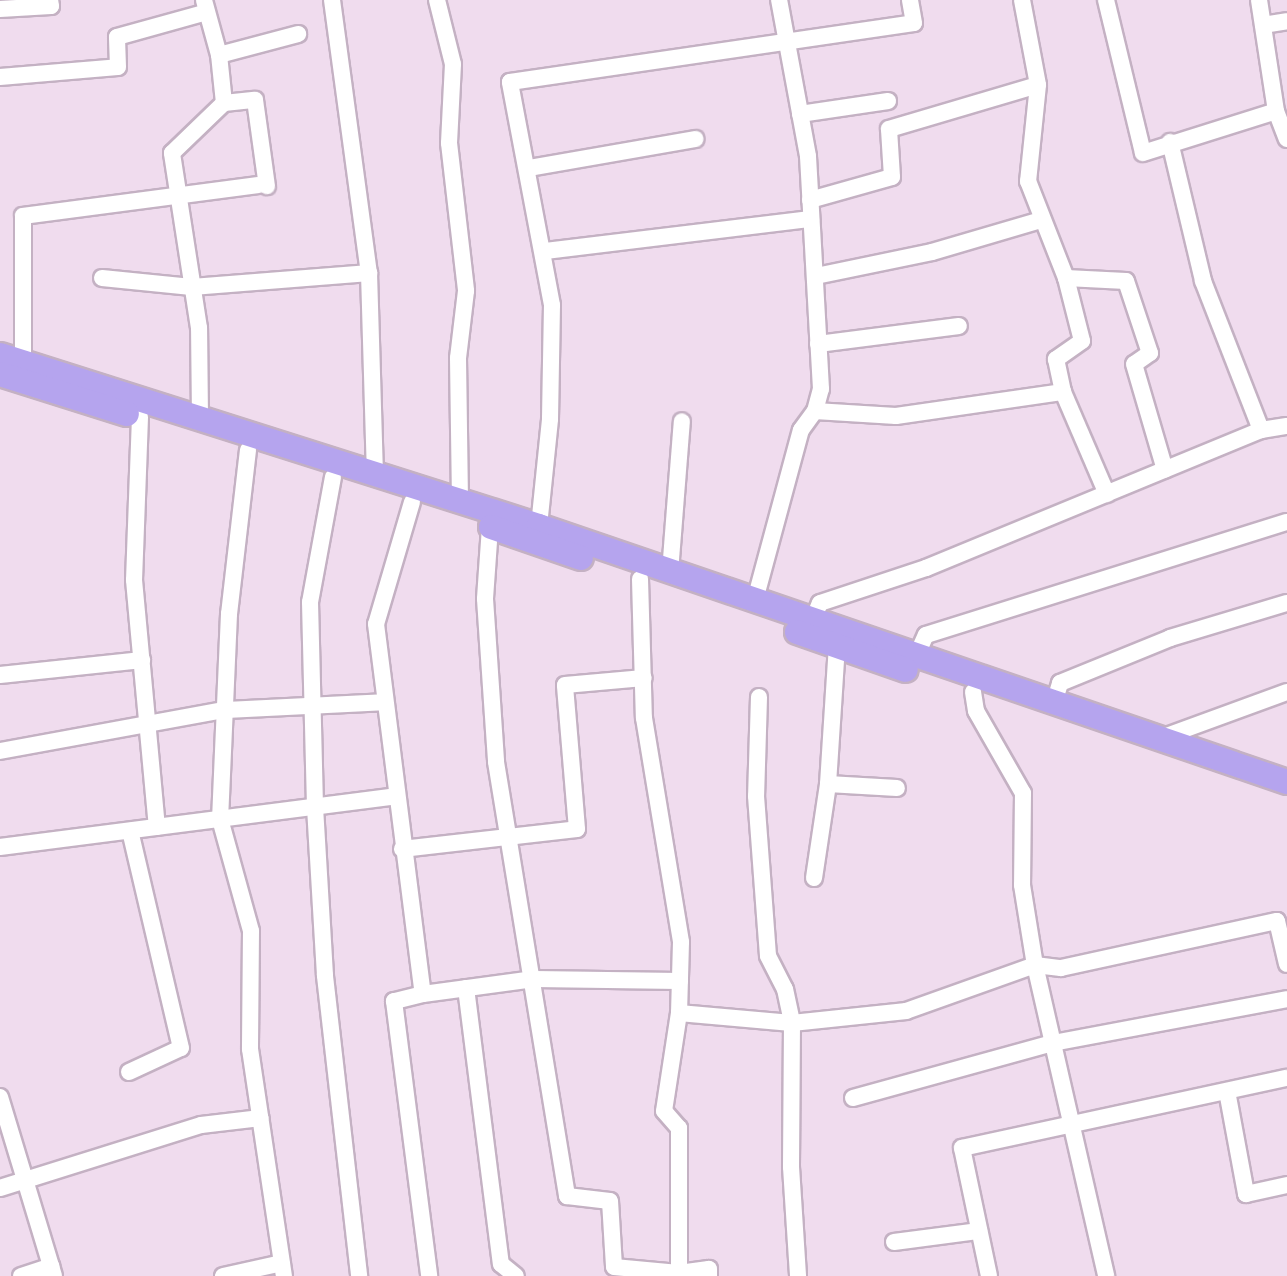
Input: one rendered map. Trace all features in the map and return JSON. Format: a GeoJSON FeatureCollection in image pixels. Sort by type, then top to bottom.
{"type":"FeatureCollection","features":[{"type":"Feature","properties":{"kind":"highway"},"geometry":{"type":"LineString","coordinates":[[12,358],[250,443],[333,477],[460,501],[539,526],[670,572],[837,646],[914,664],[1053,710],[1287,800]]}},
{"type":"Feature","properties":{"kind":"highway"},"geometry":{"type":"LineString","coordinates":[[0,374],[140,417],[199,426]]}},
{"type":"Feature","properties":{"kind":"highway"},"geometry":{"type":"LineString","coordinates":[[250,443],[375,474],[490,527],[640,579],[813,620],[973,692],[1161,738],[1287,782]]}},
{"type":"Feature","properties":{"kind":"street"},"geometry":{"type":"LineString","coordinates":[[0,9],[51,6],[50,0]]}},
{"type":"Feature","properties":{"kind":"street"},"geometry":{"type":"LineString","coordinates":[[332,0],[369,273],[375,474]]}},
{"type":"Feature","properties":{"kind":"street"},"geometry":{"type":"LineString","coordinates":[[437,0],[453,64],[449,143],[466,291],[458,358],[460,501]]}},
{"type":"Feature","properties":{"kind":"street"},"geometry":{"type":"LineString","coordinates":[[752,608],[801,430],[815,411],[821,389],[810,200],[800,114],[779,0]]}},
{"type":"Feature","properties":{"kind":"street"},"geometry":{"type":"LineString","coordinates":[[539,526],[550,419],[552,305],[545,251],[510,82],[914,23],[910,0]]}},
{"type":"Feature","properties":{"kind":"street"},"geometry":{"type":"LineString","coordinates":[[1022,0],[1038,85],[1028,181],[1066,278],[1082,341],[1056,359],[1063,392],[1107,494]]}},
{"type":"Feature","properties":{"kind":"street"},"geometry":{"type":"LineString","coordinates":[[1106,0],[1143,153],[1276,111]]}},
{"type":"Feature","properties":{"kind":"street"},"geometry":{"type":"LineString","coordinates":[[1259,0],[1276,111],[1287,139]]}},
{"type":"Feature","properties":{"kind":"street"},"geometry":{"type":"LineString","coordinates":[[0,77],[118,67],[117,37],[206,6],[219,55],[224,103]]}},
{"type":"Feature","properties":{"kind":"street"},"geometry":{"type":"LineString","coordinates":[[1263,25],[1287,21]]}},
{"type":"Feature","properties":{"kind":"street"},"geometry":{"type":"LineString","coordinates":[[219,55],[298,34]]}},
{"type":"Feature","properties":{"kind":"street"},"geometry":{"type":"LineString","coordinates":[[810,200],[892,177],[889,129],[1038,85]]}},
{"type":"Feature","properties":{"kind":"street"},"geometry":{"type":"LineString","coordinates":[[12,358],[23,216],[178,192],[262,185],[255,100],[224,103],[172,153],[178,192],[192,287],[199,426]]}},
{"type":"Feature","properties":{"kind":"street"},"geometry":{"type":"LineString","coordinates":[[800,114],[888,101]]}},
{"type":"Feature","properties":{"kind":"street"},"geometry":{"type":"LineString","coordinates":[[529,168],[695,139]]}},
{"type":"Feature","properties":{"kind":"street"},"geometry":{"type":"LineString","coordinates":[[1170,142],[1203,281],[1261,430]]}},
{"type":"Feature","properties":{"kind":"street"},"geometry":{"type":"LineString","coordinates":[[545,251],[811,219]]}},
{"type":"Feature","properties":{"kind":"street"},"geometry":{"type":"LineString","coordinates":[[816,276],[932,252],[1041,220]]}},
{"type":"Feature","properties":{"kind":"street"},"geometry":{"type":"LineString","coordinates":[[102,278],[192,287],[369,273]]}},
{"type":"Feature","properties":{"kind":"street"},"geometry":{"type":"LineString","coordinates":[[1066,278],[1126,281],[1150,353],[1134,364],[1165,470]]}},
{"type":"Feature","properties":{"kind":"street"},"geometry":{"type":"LineString","coordinates":[[818,344],[959,326]]}},
{"type":"Feature","properties":{"kind":"street"},"geometry":{"type":"LineString","coordinates":[[815,411],[896,416],[1063,392]]}},
{"type":"Feature","properties":{"kind":"street"},"geometry":{"type":"LineString","coordinates":[[140,417],[134,580],[157,827]]}},
{"type":"Feature","properties":{"kind":"street"},"geometry":{"type":"LineString","coordinates":[[670,572],[682,421]]}},
{"type":"Feature","properties":{"kind":"street"},"geometry":{"type":"LineString","coordinates":[[813,620],[820,603],[926,568],[1261,430],[1287,426]]}},
{"type":"Feature","properties":{"kind":"street"},"geometry":{"type":"LineString","coordinates":[[223,1276],[283,1269],[250,1049],[251,931],[220,819],[229,614],[250,443]]}},
{"type":"Feature","properties":{"kind":"street"},"geometry":{"type":"LineString","coordinates":[[333,477],[310,602],[315,807],[325,976],[359,1276]]}},
{"type":"Feature","properties":{"kind":"street"},"geometry":{"type":"LineString","coordinates":[[414,494],[376,624],[402,849],[423,994]]}},
{"type":"Feature","properties":{"kind":"street"},"geometry":{"type":"LineString","coordinates":[[914,664],[926,635],[1287,522]]}},
{"type":"Feature","properties":{"kind":"street"},"geometry":{"type":"LineString","coordinates":[[490,527],[485,599],[496,762],[512,837],[567,1196],[610,1201],[614,1267],[679,1274],[709,1269],[709,1276]]}},
{"type":"Feature","properties":{"kind":"street"},"geometry":{"type":"LineString","coordinates":[[640,579],[644,718],[681,942],[679,1013],[664,1111],[679,1128],[679,1274]]}},
{"type":"Feature","properties":{"kind":"street"},"geometry":{"type":"LineString","coordinates":[[1053,710],[1060,683],[1170,638],[1287,603]]}},
{"type":"Feature","properties":{"kind":"street"},"geometry":{"type":"LineString","coordinates":[[814,878],[828,784],[837,646]]}},
{"type":"Feature","properties":{"kind":"street"},"geometry":{"type":"LineString","coordinates":[[0,675],[142,660]]}},
{"type":"Feature","properties":{"kind":"street"},"geometry":{"type":"LineString","coordinates":[[402,849],[577,829],[565,685],[644,678]]}},
{"type":"Feature","properties":{"kind":"street"},"geometry":{"type":"LineString","coordinates":[[973,692],[976,711],[1023,793],[1022,885],[1035,965],[1106,1276]]}},
{"type":"Feature","properties":{"kind":"street"},"geometry":{"type":"LineString","coordinates":[[1161,738],[1287,692]]}},
{"type":"Feature","properties":{"kind":"street"},"geometry":{"type":"LineString","coordinates":[[759,697],[756,796],[768,956],[785,989],[792,1023],[791,1167],[798,1276]]}},
{"type":"Feature","properties":{"kind":"street"},"geometry":{"type":"LineString","coordinates":[[0,751],[224,710],[385,702]]}},
{"type":"Feature","properties":{"kind":"street"},"geometry":{"type":"LineString","coordinates":[[828,784],[897,788]]}},
{"type":"Feature","properties":{"kind":"street"},"geometry":{"type":"LineString","coordinates":[[0,847],[396,796]]}},
{"type":"Feature","properties":{"kind":"street"},"geometry":{"type":"LineString","coordinates":[[129,1072],[181,1048],[130,831]]}},
{"type":"Feature","properties":{"kind":"street"},"geometry":{"type":"LineString","coordinates":[[679,1013],[792,1023],[906,1011],[1035,965],[1061,968],[1277,921],[1287,964]]}},
{"type":"Feature","properties":{"kind":"street"},"geometry":{"type":"LineString","coordinates":[[429,1276],[394,1001],[423,994],[534,979],[680,981]]}},
{"type":"Feature","properties":{"kind":"street"},"geometry":{"type":"LineString","coordinates":[[466,988],[501,1264],[516,1276]]}},
{"type":"Feature","properties":{"kind":"street"},"geometry":{"type":"LineString","coordinates":[[853,1098],[1053,1043],[1287,999]]}},
{"type":"Feature","properties":{"kind":"street"},"geometry":{"type":"LineString","coordinates":[[989,1276],[962,1148],[1287,1078]]}},
{"type":"Feature","properties":{"kind":"street"},"geometry":{"type":"LineString","coordinates":[[1227,1091],[1246,1194],[1287,1185]]}},
{"type":"Feature","properties":{"kind":"street"},"geometry":{"type":"LineString","coordinates":[[0,1097],[52,1271],[21,1276]]}},
{"type":"Feature","properties":{"kind":"street"},"geometry":{"type":"LineString","coordinates":[[0,1188],[201,1125],[261,1118]]}},
{"type":"Feature","properties":{"kind":"street"},"geometry":{"type":"LineString","coordinates":[[894,1242],[979,1231]]}}]}
